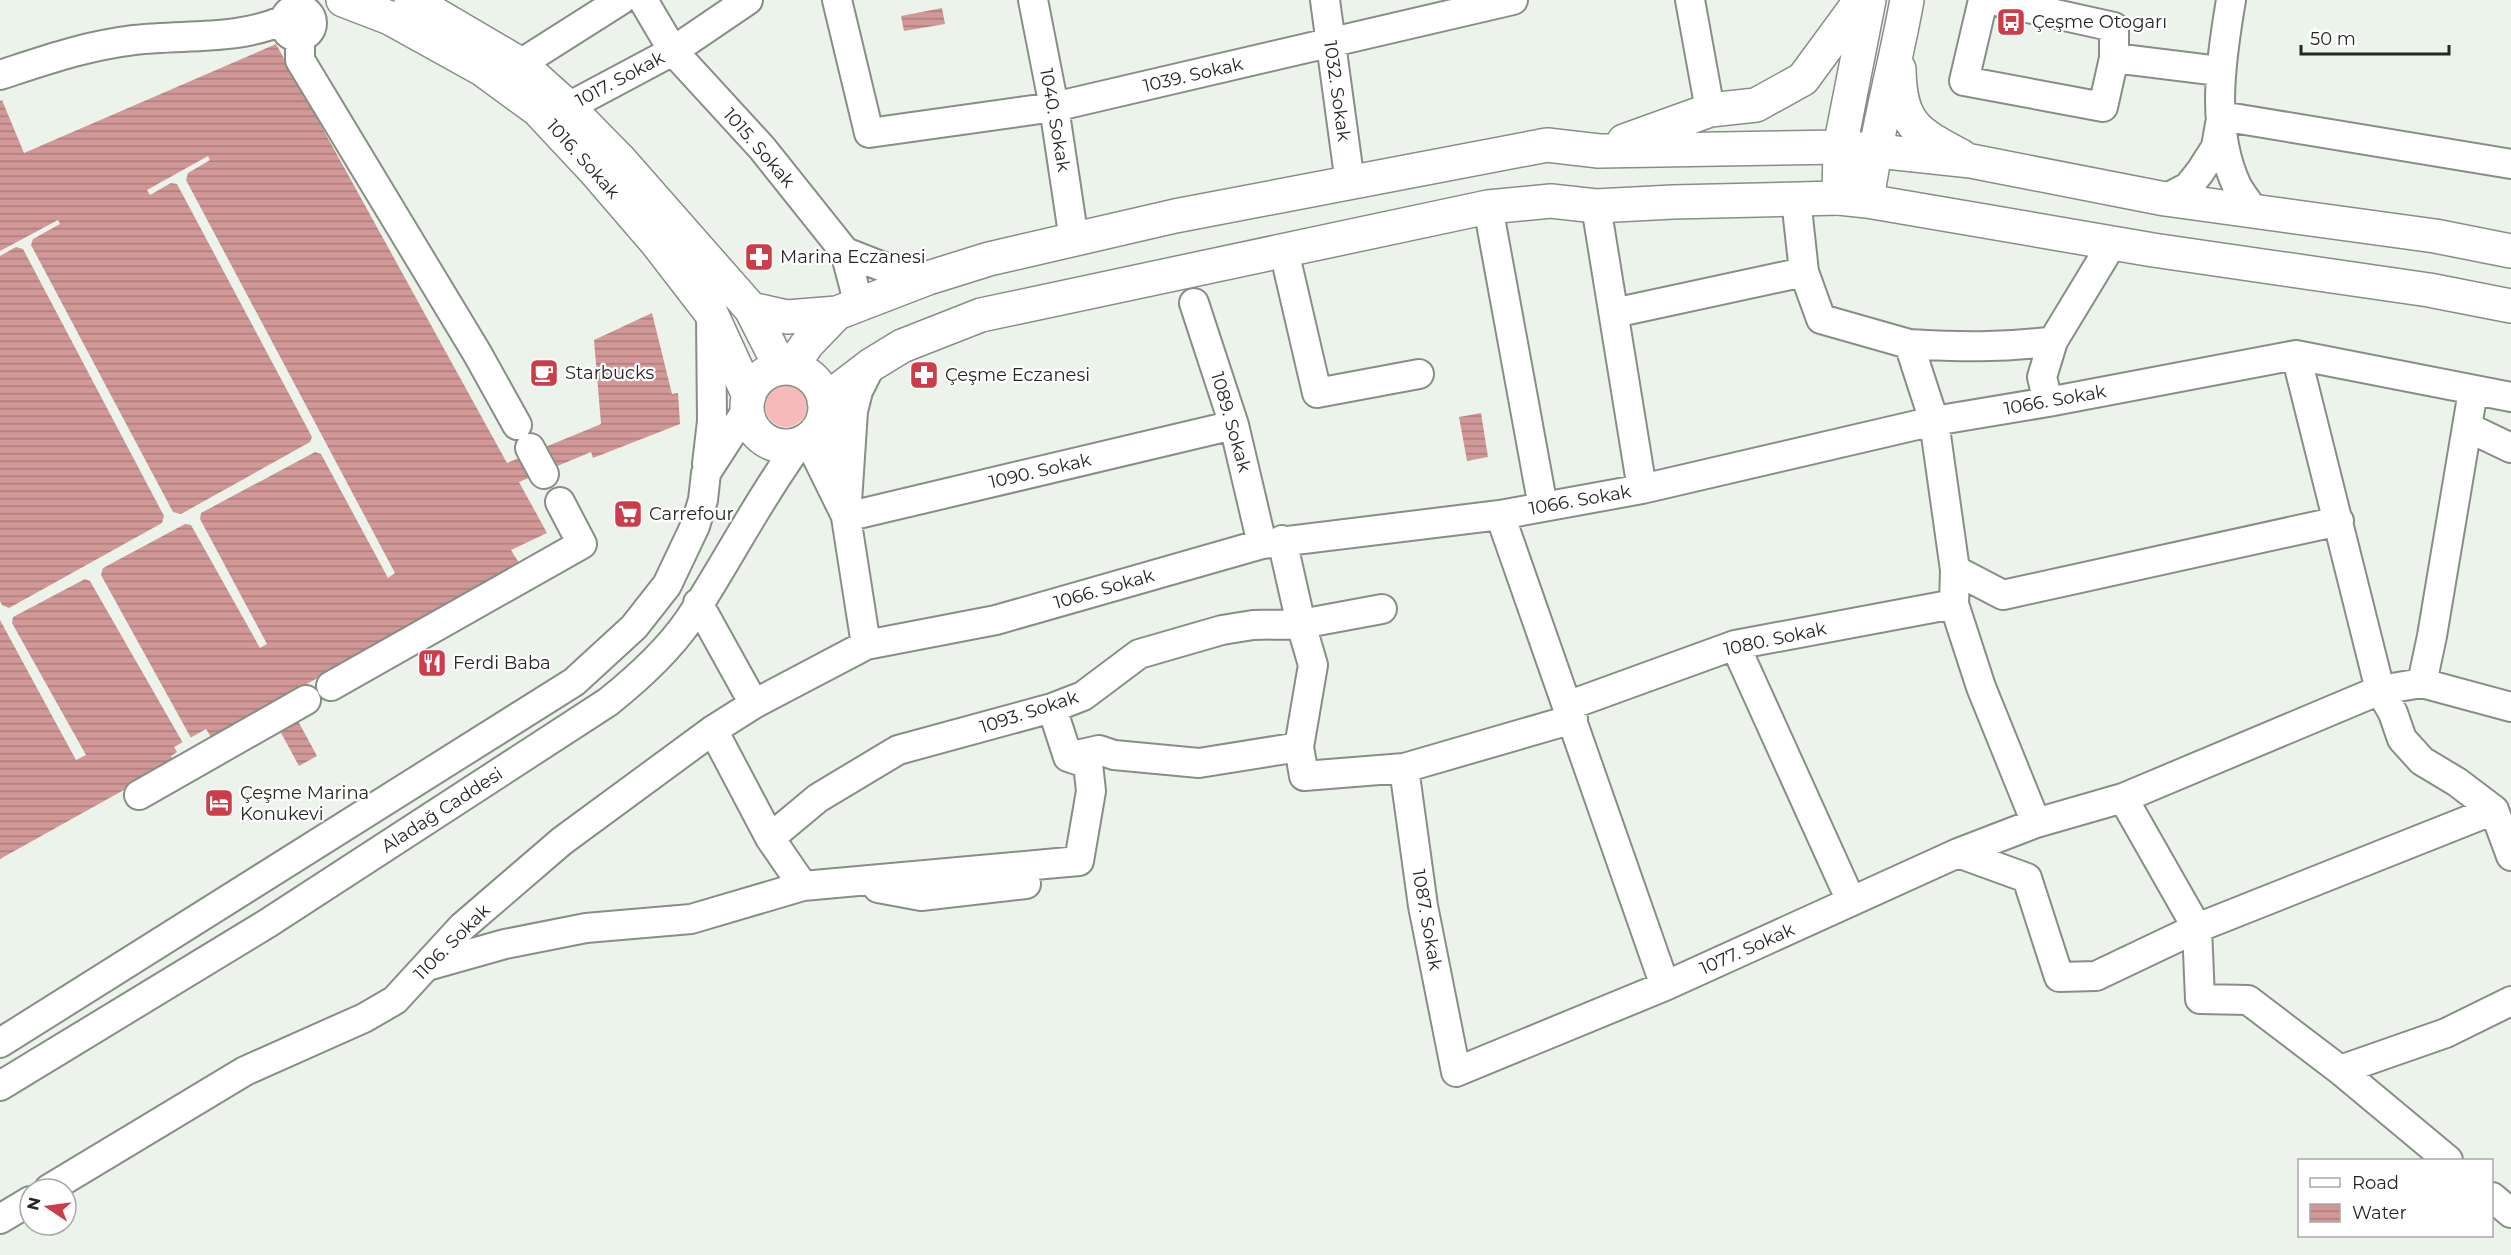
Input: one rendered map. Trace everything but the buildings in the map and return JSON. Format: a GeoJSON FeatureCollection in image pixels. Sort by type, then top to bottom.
{"type":"FeatureCollection","features":[{"type":"Feature","properties":{"kind":"main road","name":"1016. Sokak"},"geometry":{"type":"LineString","coordinates":[[343,0],[390,18],[482,69],[538,110],[595,171],[657,243],[711,314],[748,402]]}},
{"type":"Feature","properties":{"kind":"main road","name":"1016. Sokak"},"geometry":{"type":"LineString","coordinates":[[411,0],[520,64],[568,107],[619,159],[751,309],[785,368]]}},
{"type":"Feature","properties":{"kind":"main road"},"geometry":{"type":"LineString","coordinates":[[1599,151],[1710,110],[1756,105],[1803,79],[1861,0]]}},
{"type":"Feature","properties":{"kind":"main road"},"geometry":{"type":"LineString","coordinates":[[1853,199],[1840,147],[1869,0]]}},
{"type":"Feature","properties":{"kind":"main road"},"geometry":{"type":"LineString","coordinates":[[1853,199],[1874,150],[1898,52],[1907,0]]}},
{"type":"Feature","properties":{"kind":"main road"},"geometry":{"type":"LineString","coordinates":[[1898,52],[1899,97],[1909,119],[1928,138],[1971,161]]}},
{"type":"Feature","properties":{"kind":"main road"},"geometry":{"type":"LineString","coordinates":[[751,309],[788,317],[848,309],[928,278],[990,259],[1175,216],[1546,145],[1599,151],[1840,147],[1874,150],[1971,161],[2165,199],[2511,250]]}},
{"type":"Feature","properties":{"kind":"main road"},"geometry":{"type":"LineString","coordinates":[[814,424],[822,392],[813,378],[798,370],[785,368],[762,376],[748,402],[756,430],[764,439],[775,444],[814,424],[871,365],[902,345],[981,315],[1488,207],[1551,201],[1596,206],[1673,201],[1853,199],[2112,242],[2429,290],[2511,306]]}},
{"type":"Feature","properties":{"kind":"main road"},"geometry":{"type":"LineString","coordinates":[[785,368],[808,343],[848,309]]}},
{"type":"Feature","properties":{"kind":"street"},"geometry":{"type":"LineString","coordinates":[[520,64],[621,0]]}},
{"type":"Feature","properties":{"kind":"street","name":"1015. Sokak"},"geometry":{"type":"LineString","coordinates":[[643,0],[673,51],[762,148],[845,252],[848,309]]}},
{"type":"Feature","properties":{"kind":"street","name":"1017. Sokak"},"geometry":{"type":"LineString","coordinates":[[568,107],[673,51],[748,0]]}},
{"type":"Feature","properties":{"kind":"street","name":"1039. Sokak"},"geometry":{"type":"LineString","coordinates":[[837,0],[869,133],[1054,107],[1513,0]]}},
{"type":"Feature","properties":{"kind":"street","name":"1040. Sokak"},"geometry":{"type":"LineString","coordinates":[[1033,0],[1054,107],[1074,240]]}},
{"type":"Feature","properties":{"kind":"street","name":"1032. Sokak"},"geometry":{"type":"LineString","coordinates":[[1324,0],[1350,183]]}},
{"type":"Feature","properties":{"kind":"street"},"geometry":{"type":"LineString","coordinates":[[1689,0],[1710,110]]}},
{"type":"Feature","properties":{"kind":"street"},"geometry":{"type":"LineString","coordinates":[[1983,0],[1964,81],[2103,107],[2114,58],[2114,27],[1992,0]]}},
{"type":"Feature","properties":{"kind":"street"},"geometry":{"type":"LineString","coordinates":[[2231,0],[2219,71],[2221,116],[2226,150],[2237,185],[2255,212]]}},
{"type":"Feature","properties":{"kind":"street"},"geometry":{"type":"LineString","coordinates":[[0,75],[89,46],[136,39],[217,37],[272,26],[300,13],[300,60],[477,353],[544,474]]}},
{"type":"Feature","properties":{"kind":"street"},"geometry":{"type":"LineString","coordinates":[[2114,58],[2219,71]]}},
{"type":"Feature","properties":{"kind":"street"},"geometry":{"type":"LineString","coordinates":[[2221,116],[2511,164]]}},
{"type":"Feature","properties":{"kind":"street"},"geometry":{"type":"LineString","coordinates":[[2165,199],[2188,187],[2200,172],[2216,147],[2221,116]]}},
{"type":"Feature","properties":{"kind":"street"},"geometry":{"type":"LineString","coordinates":[[1796,199],[1804,272],[1821,319],[1909,344],[1965,348],[2010,347],[2052,341]]}},
{"type":"Feature","properties":{"kind":"street"},"geometry":{"type":"LineString","coordinates":[[1596,206],[1642,489]]}},
{"type":"Feature","properties":{"kind":"street"},"geometry":{"type":"LineString","coordinates":[[1488,207],[1543,507]]}},
{"type":"Feature","properties":{"kind":"street"},"geometry":{"type":"LineString","coordinates":[[2048,402],[2042,377],[2052,341],[2112,242]]}},
{"type":"Feature","properties":{"kind":"street"},"geometry":{"type":"LineString","coordinates":[[1284,251],[1317,393],[1419,374]]}},
{"type":"Feature","properties":{"kind":"street"},"geometry":{"type":"LineString","coordinates":[[845,252],[891,270],[928,278]]}},
{"type":"Feature","properties":{"kind":"street"},"geometry":{"type":"LineString","coordinates":[[1614,313],[1804,272]]}},
{"type":"Feature","properties":{"kind":"street","name":"1089. Sokak"},"geometry":{"type":"LineString","coordinates":[[1194,303],[1313,665],[1299,747],[1304,776],[1404,768]]}},
{"type":"Feature","properties":{"kind":"street"},"geometry":{"type":"LineString","coordinates":[[706,473],[712,421],[711,314]]}},
{"type":"Feature","properties":{"kind":"street"},"geometry":{"type":"LineString","coordinates":[[1909,344],[1934,421],[1955,570],[1954,604],[1981,687],[2036,823]]}},
{"type":"Feature","properties":{"kind":"street"},"geometry":{"type":"LineString","coordinates":[[2511,397],[2296,355],[2380,690],[2393,713],[2402,739],[2422,761],[2457,782],[2494,810],[2511,856]]}},
{"type":"Feature","properties":{"kind":"street","name":"1066. Sokak"},"geometry":{"type":"LineString","coordinates":[[866,645],[996,620],[1272,542],[1500,515],[1642,489],[1934,421],[2296,355]]}},
{"type":"Feature","properties":{"kind":"street"},"geometry":{"type":"LineString","coordinates":[[846,517],[853,411],[858,391],[871,365]]}},
{"type":"Feature","properties":{"kind":"street"},"geometry":{"type":"LineString","coordinates":[[2473,391],[2422,683],[2511,706]]}},
{"type":"Feature","properties":{"kind":"street","name":"Aladağ Caddesi"},"geometry":{"type":"LineString","coordinates":[[0,1043],[574,682],[621,640],[654,603],[678,564],[698,517],[706,473],[748,402]]}},
{"type":"Feature","properties":{"kind":"street"},"geometry":{"type":"LineString","coordinates":[[814,424],[840,443],[848,473]]}},
{"type":"Feature","properties":{"kind":"street"},"geometry":{"type":"LineString","coordinates":[[814,424],[846,517],[866,645]]}},
{"type":"Feature","properties":{"kind":"street","name":"Aladağ Caddesi"},"geometry":{"type":"LineString","coordinates":[[0,1086],[280,915],[608,702],[642,674],[688,621],[772,481],[814,424]]}},
{"type":"Feature","properties":{"kind":"street","name":"1090. Sokak"},"geometry":{"type":"LineString","coordinates":[[846,517],[1234,426]]}},
{"type":"Feature","properties":{"kind":"street"},"geometry":{"type":"LineString","coordinates":[[2467,427],[2511,448]]}},
{"type":"Feature","properties":{"kind":"street"},"geometry":{"type":"LineString","coordinates":[[331,686],[582,544],[560,502]]}},
{"type":"Feature","properties":{"kind":"street"},"geometry":{"type":"LineString","coordinates":[[1500,515],[1665,986]]}},
{"type":"Feature","properties":{"kind":"street"},"geometry":{"type":"LineString","coordinates":[[1955,570],[2003,595],[2339,521]]}},
{"type":"Feature","properties":{"kind":"street"},"geometry":{"type":"LineString","coordinates":[[698,603],[754,704]]}},
{"type":"Feature","properties":{"kind":"street","name":"1080. Sokak"},"geometry":{"type":"LineString","coordinates":[[1404,768],[1570,712],[1735,645],[1954,604]]}},
{"type":"Feature","properties":{"kind":"street","name":"1093. Sokak"},"geometry":{"type":"LineString","coordinates":[[770,838],[818,798],[898,750],[1052,708],[1083,696],[1139,654],[1222,630],[1253,625],[1300,624],[1382,609]]}},
{"type":"Feature","properties":{"kind":"street","name":"1106. Sokak"},"geometry":{"type":"LineString","coordinates":[[69,1177],[244,1071],[364,1017],[395,1000],[462,927],[562,841],[713,730],[754,704],[866,645]]}},
{"type":"Feature","properties":{"kind":"street"},"geometry":{"type":"LineString","coordinates":[[1735,645],[1851,902]]}},
{"type":"Feature","properties":{"kind":"street","name":"1077. Sokak"},"geometry":{"type":"LineString","coordinates":[[1456,1072],[1665,986],[1958,853],[2036,823],[2124,798],[2380,690],[2422,683]]}},
{"type":"Feature","properties":{"kind":"street"},"geometry":{"type":"LineString","coordinates":[[139,795],[306,700]]}},
{"type":"Feature","properties":{"kind":"street"},"geometry":{"type":"LineString","coordinates":[[1052,708],[1068,758]]}},
{"type":"Feature","properties":{"kind":"street"},"geometry":{"type":"LineString","coordinates":[[713,730],[770,838],[803,886]]}},
{"type":"Feature","properties":{"kind":"street"},"geometry":{"type":"LineString","coordinates":[[1068,758],[1099,750],[1114,755],[1200,763],[1299,747]]}},
{"type":"Feature","properties":{"kind":"street"},"geometry":{"type":"LineString","coordinates":[[427,966],[505,944],[585,928],[691,919],[803,886],[1079,861],[1089,815],[1091,791],[1088,764],[1068,758]]}},
{"type":"Feature","properties":{"kind":"street","name":"1087. Sokak"},"geometry":{"type":"LineString","coordinates":[[1404,768],[1423,906],[1456,1072]]}},
{"type":"Feature","properties":{"kind":"street"},"geometry":{"type":"LineString","coordinates":[[2124,798],[2197,927],[2200,999],[2248,1000],[2340,1070],[2446,1159]]}},
{"type":"Feature","properties":{"kind":"street"},"geometry":{"type":"LineString","coordinates":[[1958,853],[2027,878],[2059,977],[2096,976],[2197,927],[2494,810]]}},
{"type":"Feature","properties":{"kind":"street"},"geometry":{"type":"LineString","coordinates":[[261,879],[280,915]]}},
{"type":"Feature","properties":{"kind":"street"},"geometry":{"type":"LineString","coordinates":[[853,881],[888,891],[921,896],[1026,884]]}},
{"type":"Feature","properties":{"kind":"street"},"geometry":{"type":"LineString","coordinates":[[2340,1070],[2446,1033],[2511,1001]]}},
{"type":"Feature","properties":{"kind":"street"},"geometry":{"type":"LineString","coordinates":[[2493,1198],[2511,1213]]}},
{"type":"Feature","properties":{"kind":"street"},"geometry":{"type":"LineString","coordinates":[[0,1219],[18,1208]]}},
{"type":"Feature","properties":{"kind":"shaded area"},"geometry":{"type":"Polygon","coordinates":[[[786,385],[794,386],[801,391],[806,398],[806,414],[801,421],[794,426],[786,427],[778,426],[771,421],[766,414],[765,406],[766,398],[771,391],[778,386],[786,385]]]}},
{"type":"Feature","properties":{"kind":"water"},"geometry":{"type":"Polygon","coordinates":[[[942,8],[945,24],[904,31],[901,16],[942,8]]]}},
{"type":"Feature","properties":{"kind":"water"},"geometry":{"type":"Polygon","coordinates":[[[276,44],[507,463],[601,424],[594,340],[652,313],[672,394],[678,393],[680,424],[593,458],[591,452],[519,482],[547,533],[511,550],[521,566],[254,713],[255,718],[214,742],[206,729],[174,747],[177,752],[171,756],[174,762],[0,859],[0,101],[2,100],[24,153],[276,44]]]}},
{"type":"Feature","properties":{"kind":"water"},"geometry":{"type":"Polygon","coordinates":[[[1481,413],[1488,457],[1467,461],[1459,417],[1481,413]]]}},
{"type":"Feature","properties":{"kind":"water"},"geometry":{"type":"Polygon","coordinates":[[[298,721],[317,756],[299,766],[280,731],[298,721]]]}},
{"type":"Feature","properties":{"kind":"pier"},"geometry":{"type":"Polygon","coordinates":[[[208,156],[210,160],[188,173],[186,180],[395,573],[388,578],[321,454],[315,452],[201,513],[200,519],[267,644],[260,648],[191,525],[185,524],[103,568],[101,575],[191,738],[183,743],[90,581],[85,579],[13,617],[12,623],[86,755],[76,760],[0,620],[0,601],[2,605],[9,608],[162,523],[164,516],[23,249],[16,247],[0,256],[0,251],[58,220],[60,224],[33,239],[31,245],[173,512],[181,514],[310,442],[312,437],[177,184],[171,183],[150,195],[147,190],[208,156]]]}},
{"type":"Feature","properties":{"kind":"place","name":"Çeşme Otogarı"},"geometry":{"type":"Point","coordinates":[2011,22]}},
{"type":"Feature","properties":{"kind":"place","name":"Marina Eczanesi"},"geometry":{"type":"Point","coordinates":[759,257]}},
{"type":"Feature","properties":{"kind":"place","name":"Starbucks"},"geometry":{"type":"Point","coordinates":[544,373]}},
{"type":"Feature","properties":{"kind":"place","name":"Çeşme Eczanesi"},"geometry":{"type":"Point","coordinates":[924,375]}},
{"type":"Feature","properties":{"kind":"place","name":"Carrefour"},"geometry":{"type":"Point","coordinates":[628,514]}},
{"type":"Feature","properties":{"kind":"place","name":"Ferdi Baba"},"geometry":{"type":"Point","coordinates":[432,663]}},
{"type":"Feature","properties":{"kind":"place","name":"Çeşme Marina Konukevi"},"geometry":{"type":"Point","coordinates":[219,803]}}]}
